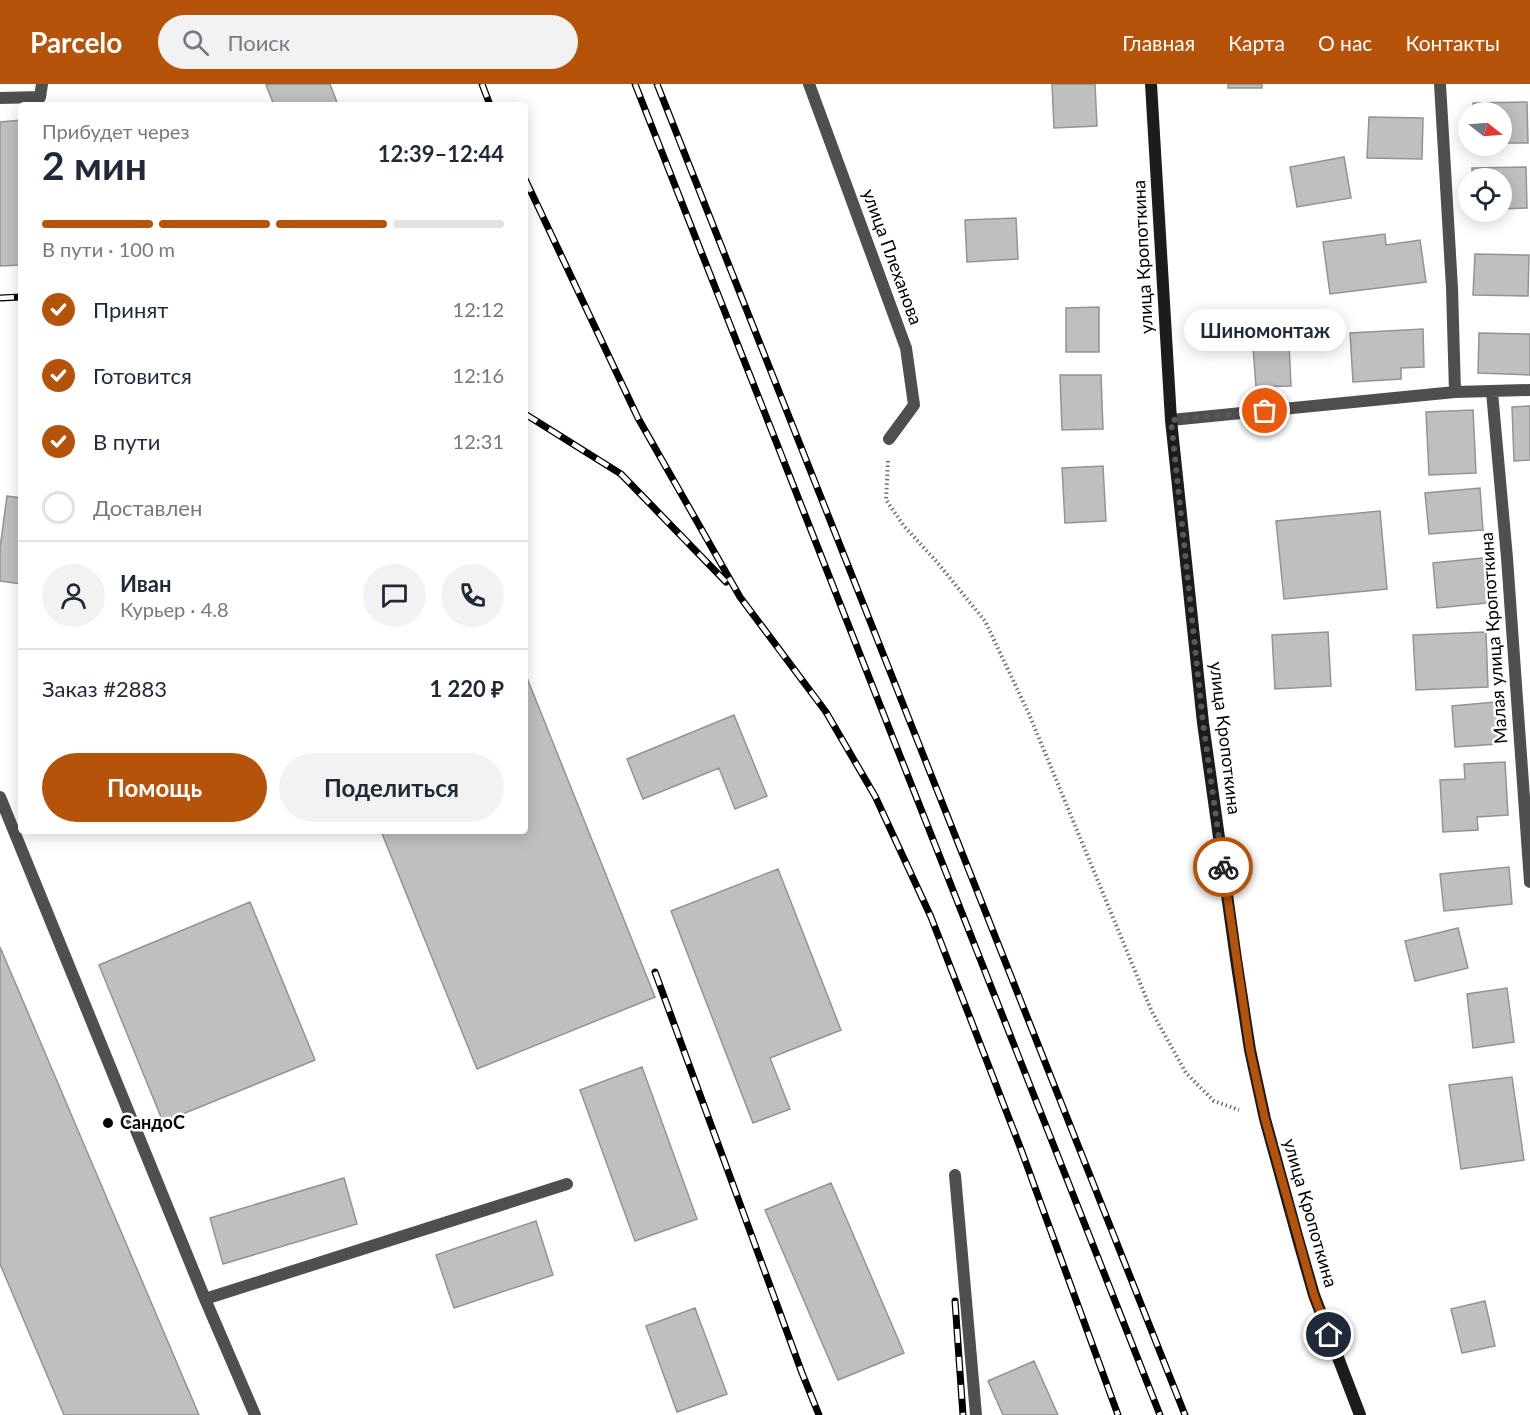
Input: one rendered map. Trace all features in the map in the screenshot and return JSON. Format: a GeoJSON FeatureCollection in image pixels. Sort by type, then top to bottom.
{"type":"FeatureCollection","features":[{"type":"Feature","properties":{"kind":"main road","name":"улица Кропоткина"},"geometry":{"type":"LineString","coordinates":[[1151,84],[1171,420],[1203,723],[1250,1050],[1265,1119],[1314,1295],[1360,1415]]}},
{"type":"Feature","properties":{"kind":"street"},"geometry":{"type":"LineString","coordinates":[[0,98],[40,97],[42,84]]}},
{"type":"Feature","properties":{"kind":"street","name":"улица Плеханова"},"geometry":{"type":"LineString","coordinates":[[809,84],[906,348],[914,405],[889,439]]}},
{"type":"Feature","properties":{"kind":"street"},"geometry":{"type":"LineString","coordinates":[[1440,84],[1452,288],[1455,392]]}},
{"type":"Feature","properties":{"kind":"street"},"geometry":{"type":"LineString","coordinates":[[1171,420],[1455,392],[1530,390]]}},
{"type":"Feature","properties":{"kind":"street","name":"Малая улица Кропоткина"},"geometry":{"type":"LineString","coordinates":[[1492,392],[1508,570],[1530,882]]}},
{"type":"Feature","properties":{"kind":"street"},"geometry":{"type":"LineString","coordinates":[[0,797],[205,1299],[255,1415]]}},
{"type":"Feature","properties":{"kind":"street"},"geometry":{"type":"LineString","coordinates":[[955,1175],[976,1415]]}},
{"type":"Feature","properties":{"kind":"street"},"geometry":{"type":"LineString","coordinates":[[205,1299],[567,1184]]}},
{"type":"Feature","properties":{"kind":"path"},"geometry":{"type":"LineString","coordinates":[[889,439],[886,500],[904,526],[985,621],[1029,714],[1158,1022],[1186,1073],[1214,1101],[1265,1119]]}},
{"type":"Feature","properties":{"kind":"building"},"geometry":{"type":"Polygon","coordinates":[[[330,84],[337,102],[273,102],[266,85],[330,84]]]}},
{"type":"Feature","properties":{"kind":"building"},"geometry":{"type":"Polygon","coordinates":[[[1052,84],[1095,84],[1097,126],[1054,128],[1052,84]]]}},
{"type":"Feature","properties":{"kind":"building"},"geometry":{"type":"Polygon","coordinates":[[[1228,84],[1262,84],[1262,88],[1228,88],[1228,84]]]}},
{"type":"Feature","properties":{"kind":"building"},"geometry":{"type":"Polygon","coordinates":[[[1512,102],[1527,102],[1528,143],[1512,143],[1512,102]]]}},
{"type":"Feature","properties":{"kind":"building"},"geometry":{"type":"Polygon","coordinates":[[[1369,117],[1423,118],[1422,159],[1367,158],[1369,117]]]}},
{"type":"Feature","properties":{"kind":"building"},"geometry":{"type":"Polygon","coordinates":[[[18,120],[18,265],[0,266],[0,122],[18,120]]]}},
{"type":"Feature","properties":{"kind":"building"},"geometry":{"type":"Polygon","coordinates":[[[1344,157],[1351,198],[1297,207],[1290,167],[1344,157]]]}},
{"type":"Feature","properties":{"kind":"building"},"geometry":{"type":"Polygon","coordinates":[[[1526,167],[1527,208],[1512,209],[1512,168],[1472,168],[1526,167]]]}},
{"type":"Feature","properties":{"kind":"building"},"geometry":{"type":"Polygon","coordinates":[[[1016,218],[1018,259],[967,262],[965,220],[1016,218]]]}},
{"type":"Feature","properties":{"kind":"building"},"geometry":{"type":"Polygon","coordinates":[[[1385,234],[1386,245],[1420,240],[1426,282],[1330,294],[1323,242],[1385,234]]]}},
{"type":"Feature","properties":{"kind":"building"},"geometry":{"type":"Polygon","coordinates":[[[1475,254],[1529,255],[1528,296],[1473,295],[1475,254]]]}},
{"type":"Feature","properties":{"kind":"building"},"geometry":{"type":"Polygon","coordinates":[[[1099,307],[1099,352],[1066,352],[1066,308],[1099,307]]]}},
{"type":"Feature","properties":{"kind":"building"},"geometry":{"type":"Polygon","coordinates":[[[1423,329],[1424,367],[1401,368],[1401,379],[1353,382],[1350,333],[1423,329]]]}},
{"type":"Feature","properties":{"kind":"building"},"geometry":{"type":"Polygon","coordinates":[[[1479,333],[1530,334],[1530,375],[1478,373],[1479,333]]]}},
{"type":"Feature","properties":{"kind":"building"},"geometry":{"type":"Polygon","coordinates":[[[1289,344],[1291,386],[1256,387],[1253,346],[1289,344]]]}},
{"type":"Feature","properties":{"kind":"building"},"geometry":{"type":"Polygon","coordinates":[[[1060,375],[1101,375],[1103,429],[1062,430],[1060,375]]]}},
{"type":"Feature","properties":{"kind":"building"},"geometry":{"type":"Polygon","coordinates":[[[1530,406],[1530,460],[1514,461],[1512,407],[1530,406]]]}},
{"type":"Feature","properties":{"kind":"building"},"geometry":{"type":"Polygon","coordinates":[[[1473,410],[1476,473],[1429,475],[1426,412],[1473,410]]]}},
{"type":"Feature","properties":{"kind":"building"},"geometry":{"type":"Polygon","coordinates":[[[1103,466],[1106,521],[1065,523],[1062,468],[1103,466]]]}},
{"type":"Feature","properties":{"kind":"building"},"geometry":{"type":"Polygon","coordinates":[[[1480,488],[1483,530],[1429,534],[1425,493],[1480,488]]]}},
{"type":"Feature","properties":{"kind":"building"},"geometry":{"type":"Polygon","coordinates":[[[7,496],[18,498],[18,584],[0,581],[0,548],[7,496]]]}},
{"type":"Feature","properties":{"kind":"building"},"geometry":{"type":"Polygon","coordinates":[[[1380,511],[1387,589],[1284,599],[1276,521],[1380,511]]]}},
{"type":"Feature","properties":{"kind":"building"},"geometry":{"type":"Polygon","coordinates":[[[1492,557],[1496,602],[1437,608],[1433,563],[1492,557]]]}},
{"type":"Feature","properties":{"kind":"building"},"geometry":{"type":"Polygon","coordinates":[[[1328,632],[1331,686],[1275,689],[1272,635],[1328,632]]]}},
{"type":"Feature","properties":{"kind":"building"},"geometry":{"type":"Polygon","coordinates":[[[1486,632],[1488,687],[1416,690],[1413,635],[1486,632]]]}},
{"type":"Feature","properties":{"kind":"building"},"geometry":{"type":"Polygon","coordinates":[[[528,680],[655,997],[477,1069],[382,834],[528,834],[528,680]]]}},
{"type":"Feature","properties":{"kind":"building"},"geometry":{"type":"Polygon","coordinates":[[[1495,702],[1498,744],[1455,747],[1452,706],[1495,702]]]}},
{"type":"Feature","properties":{"kind":"building"},"geometry":{"type":"Polygon","coordinates":[[[734,715],[767,796],[735,809],[719,768],[643,799],[627,759],[734,715]]]}},
{"type":"Feature","properties":{"kind":"building"},"geometry":{"type":"Polygon","coordinates":[[[1505,762],[1508,815],[1477,817],[1478,830],[1443,832],[1440,780],[1465,779],[1464,764],[1505,762]]]}},
{"type":"Feature","properties":{"kind":"building"},"geometry":{"type":"Polygon","coordinates":[[[1509,867],[1512,904],[1444,911],[1440,874],[1509,867]]]}},
{"type":"Feature","properties":{"kind":"building"},"geometry":{"type":"Polygon","coordinates":[[[778,869],[841,1030],[770,1058],[790,1109],[753,1123],[671,911],[778,869]]]}},
{"type":"Feature","properties":{"kind":"building"},"geometry":{"type":"Polygon","coordinates":[[[250,902],[315,1060],[163,1122],[99,965],[250,902]]]}},
{"type":"Feature","properties":{"kind":"building"},"geometry":{"type":"Polygon","coordinates":[[[1458,928],[1468,968],[1415,981],[1405,941],[1458,928]]]}},
{"type":"Feature","properties":{"kind":"building"},"geometry":{"type":"Polygon","coordinates":[[[0,947],[199,1415],[64,1415],[0,1264],[0,947]]]}},
{"type":"Feature","properties":{"kind":"building"},"geometry":{"type":"Polygon","coordinates":[[[1507,988],[1514,1042],[1473,1048],[1467,994],[1507,988]]]}},
{"type":"Feature","properties":{"kind":"building"},"geometry":{"type":"Polygon","coordinates":[[[642,1067],[697,1219],[635,1241],[580,1090],[642,1067]]]}},
{"type":"Feature","properties":{"kind":"building"},"geometry":{"type":"Polygon","coordinates":[[[1512,1077],[1524,1160],[1461,1169],[1449,1085],[1512,1077]]]}},
{"type":"Feature","properties":{"kind":"building"},"geometry":{"type":"Polygon","coordinates":[[[344,1178],[357,1224],[223,1264],[210,1218],[344,1178]]]}},
{"type":"Feature","properties":{"kind":"building"},"geometry":{"type":"Polygon","coordinates":[[[831,1183],[904,1353],[838,1380],[765,1210],[831,1183]]]}},
{"type":"Feature","properties":{"kind":"building"},"geometry":{"type":"Polygon","coordinates":[[[536,1221],[553,1275],[454,1308],[436,1255],[536,1221]]]}},
{"type":"Feature","properties":{"kind":"building"},"geometry":{"type":"Polygon","coordinates":[[[1485,1301],[1495,1346],[1462,1353],[1451,1309],[1485,1301]]]}},
{"type":"Feature","properties":{"kind":"building"},"geometry":{"type":"Polygon","coordinates":[[[695,1308],[727,1394],[677,1412],[646,1326],[695,1308]]]}},
{"type":"Feature","properties":{"kind":"building"},"geometry":{"type":"Polygon","coordinates":[[[1034,1361],[1058,1415],[1003,1415],[988,1381],[1034,1361]]]}},
{"type":"Feature","properties":{"kind":"railway"},"geometry":{"type":"LineString","coordinates":[[482,84],[489,102]]}},
{"type":"Feature","properties":{"kind":"railway"},"geometry":{"type":"LineString","coordinates":[[635,84],[1160,1415]]}},
{"type":"Feature","properties":{"kind":"railway"},"geometry":{"type":"LineString","coordinates":[[657,84],[1185,1415]]}},
{"type":"Feature","properties":{"kind":"railway"},"geometry":{"type":"LineString","coordinates":[[528,185],[638,418],[740,597],[826,712],[875,796],[931,917],[1022,1152],[1118,1415]]}},
{"type":"Feature","properties":{"kind":"railway"},"geometry":{"type":"LineString","coordinates":[[0,298],[18,297]]}},
{"type":"Feature","properties":{"kind":"railway"},"geometry":{"type":"LineString","coordinates":[[528,416],[621,474],[726,582]]}},
{"type":"Feature","properties":{"kind":"railway"},"geometry":{"type":"LineString","coordinates":[[655,972],[819,1415]]}},
{"type":"Feature","properties":{"kind":"railway"},"geometry":{"type":"LineString","coordinates":[[955,1301],[963,1415]]}},
{"type":"Feature","properties":{"kind":"way so far"},"geometry":{"type":"LineString","coordinates":[[1223,867],[1203,723],[1171,420],[1265,411]]}},
{"type":"Feature","properties":{"kind":"place","name":"Шиномонтаж"},"geometry":{"type":"Point","coordinates":[1265,411]}},
{"type":"Feature","properties":{"kind":"place","name":"СандоС"},"geometry":{"type":"Point","coordinates":[108,1123]}},
{"type":"Feature","properties":{"kind":"route"},"geometry":{"type":"LineString","coordinates":[[1223,867],[1250,1050],[1265,1119],[1314,1295],[1329,1335]]}}]}
